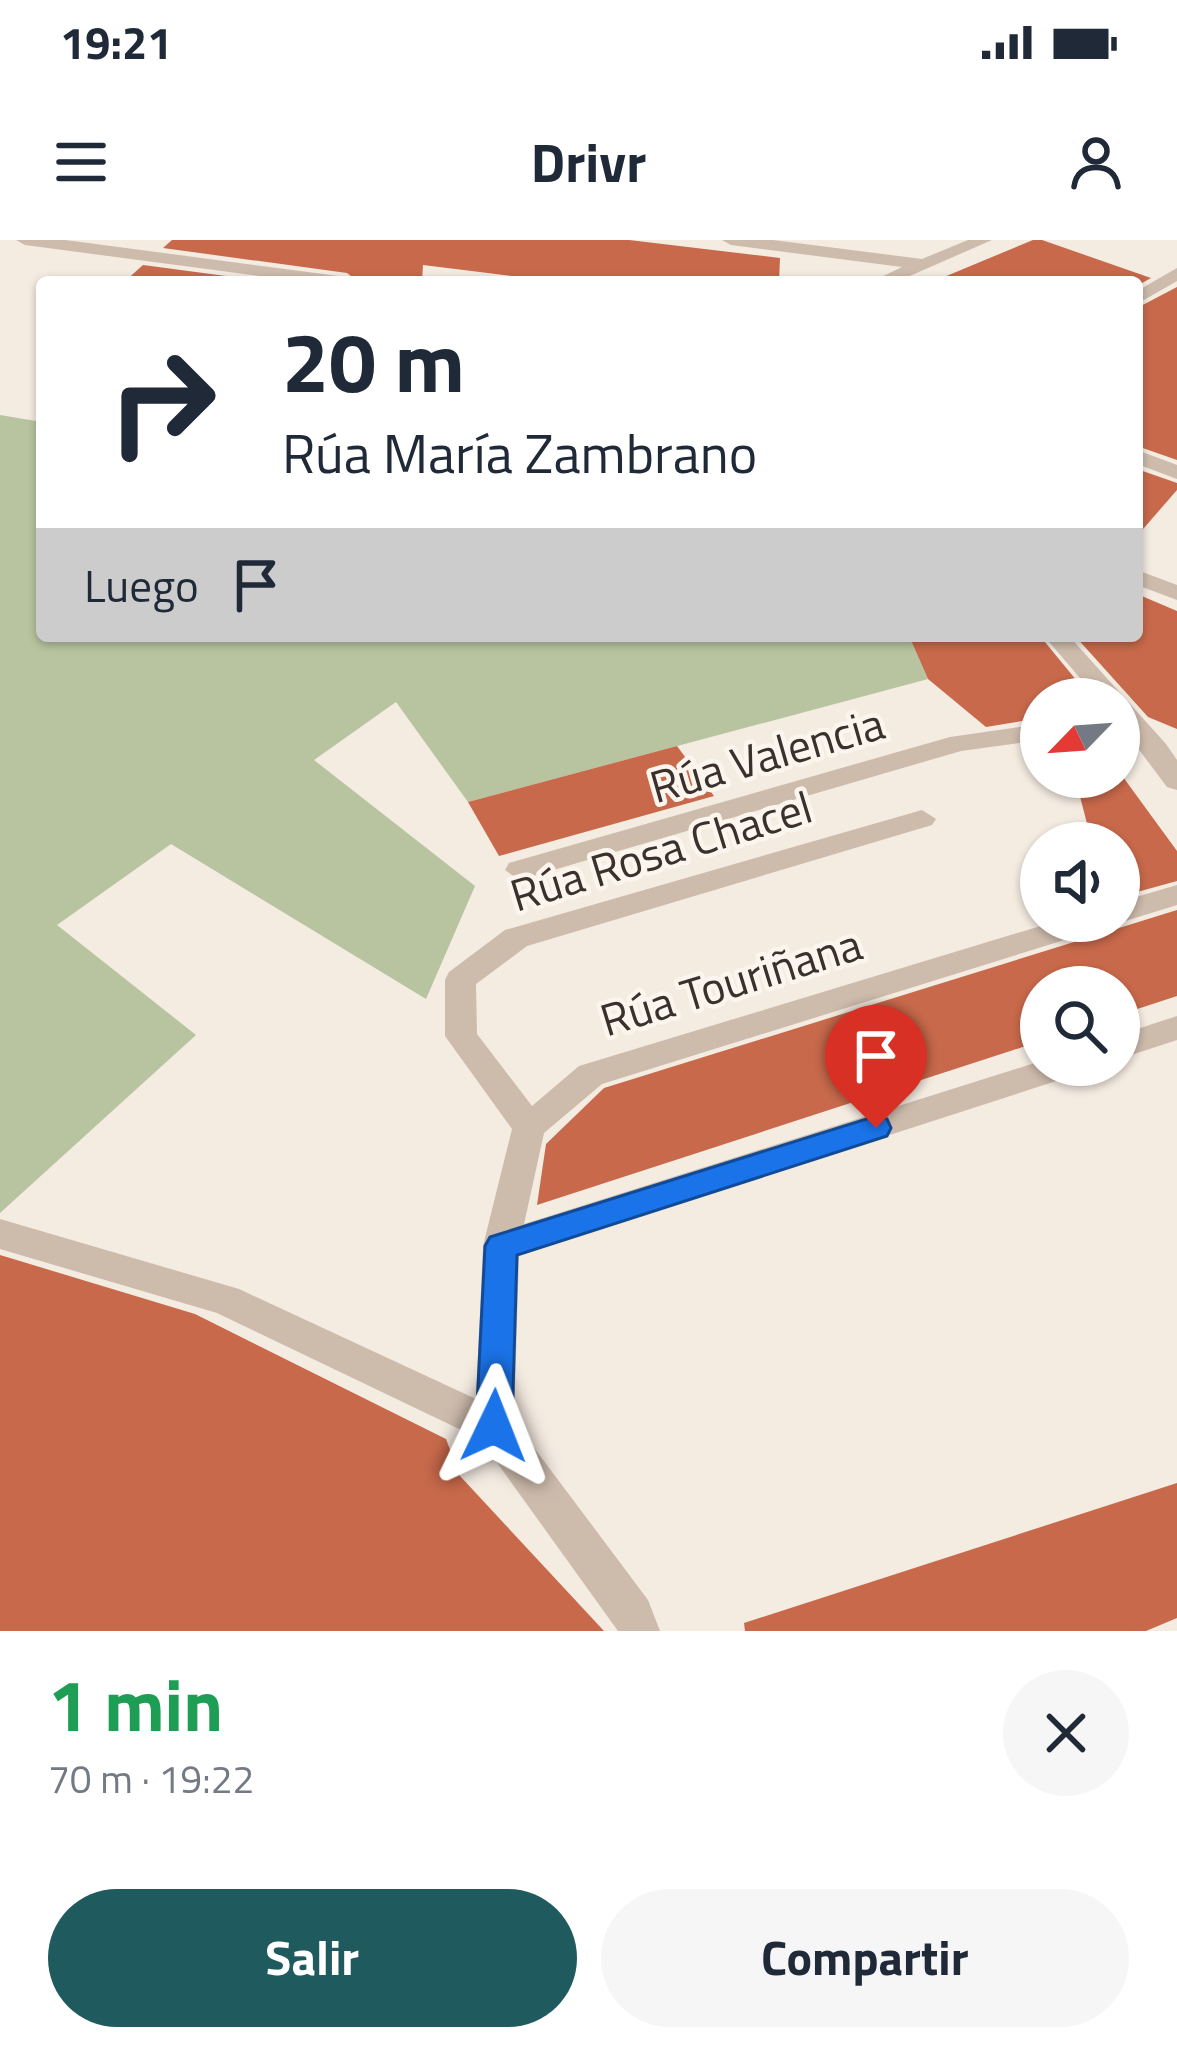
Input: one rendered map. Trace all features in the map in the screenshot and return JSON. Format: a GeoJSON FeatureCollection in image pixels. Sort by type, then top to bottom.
{"type":"FeatureCollection","features":[{"type":"Feature","properties":{"kind":"street"},"geometry":{"type":"LineString","coordinates":[[25,240],[300,276]]}},
{"type":"Feature","properties":{"kind":"street"},"geometry":{"type":"LineString","coordinates":[[731,240],[923,265]]}},
{"type":"Feature","properties":{"kind":"street"},"geometry":{"type":"LineString","coordinates":[[895,276],[982,240]]}},
{"type":"Feature","properties":{"kind":"street"},"geometry":{"type":"LineString","coordinates":[[1143,295],[1177,273]]}},
{"type":"Feature","properties":{"kind":"street"},"geometry":{"type":"LineString","coordinates":[[1143,459],[1177,473]]}},
{"type":"Feature","properties":{"kind":"street"},"geometry":{"type":"LineString","coordinates":[[1143,579],[1177,592]]}},
{"type":"Feature","properties":{"kind":"street"},"geometry":{"type":"LineString","coordinates":[[1061,642],[1091,678]]}},
{"type":"Feature","properties":{"kind":"street"},"geometry":{"type":"LineString","coordinates":[[1140,728],[1167,750],[1177,781]]}},
{"type":"Feature","properties":{"kind":"street","name":"Rúa Valencia"},"geometry":{"type":"LineString","coordinates":[[519,870],[959,743],[1020,735]]}},
{"type":"Feature","properties":{"kind":"street","name":"Rúa Rosa Chacel"},"geometry":{"type":"LineString","coordinates":[[529,1126],[461,1036],[460,980],[516,938],[922,819]]}},
{"type":"Feature","properties":{"kind":"street"},"geometry":{"type":"LineString","coordinates":[[1140,906],[1177,895]]}},
{"type":"Feature","properties":{"kind":"street","name":"Rúa Touriñana"},"geometry":{"type":"LineString","coordinates":[[529,1126],[591,1075],[1024,942]]}},
{"type":"Feature","properties":{"kind":"street"},"geometry":{"type":"LineString","coordinates":[[1140,1040],[1177,1028]]}},
{"type":"Feature","properties":{"kind":"street"},"geometry":{"type":"LineString","coordinates":[[501,1246],[1020,1080]]}},
{"type":"Feature","properties":{"kind":"street"},"geometry":{"type":"LineString","coordinates":[[494,1426],[501,1246],[529,1126]]}},
{"type":"Feature","properties":{"kind":"street"},"geometry":{"type":"LineString","coordinates":[[0,1234],[226,1300],[494,1426],[633,1615],[639,1631]]}},
{"type":"Feature","properties":{"kind":"green space"},"geometry":{"type":"Polygon","coordinates":[[[0,415],[36,421],[36,642],[912,642],[928,679],[468,802],[396,702],[314,760],[475,886],[426,999],[171,844],[57,925],[196,1035],[0,1213],[0,415]]]}},
{"type":"Feature","properties":{"kind":"building"},"geometry":{"type":"Polygon","coordinates":[[[172,240],[629,240],[780,258],[779,276],[512,276],[423,265],[422,276],[351,276],[163,248],[172,240]]]}},
{"type":"Feature","properties":{"kind":"building"},"geometry":{"type":"Polygon","coordinates":[[[1042,240],[1151,278],[1143,283],[1143,276],[946,276],[1042,240]]]}},
{"type":"Feature","properties":{"kind":"building"},"geometry":{"type":"Polygon","coordinates":[[[143,265],[226,276],[131,276],[143,265]]]}},
{"type":"Feature","properties":{"kind":"building"},"geometry":{"type":"Polygon","coordinates":[[[1177,287],[1177,460],[1143,448],[1143,305],[1177,287]]]}},
{"type":"Feature","properties":{"kind":"building"},"geometry":{"type":"Polygon","coordinates":[[[1143,471],[1177,483],[1177,490],[1143,529],[1143,471]]]}},
{"type":"Feature","properties":{"kind":"building"},"geometry":{"type":"Polygon","coordinates":[[[1143,597],[1177,611],[1177,729],[1148,717],[1140,708],[1140,678],[1113,678],[1080,642],[1143,642],[1143,597]]]}},
{"type":"Feature","properties":{"kind":"building"},"geometry":{"type":"Polygon","coordinates":[[[912,642],[1045,642],[1074,678],[1020,678],[1020,721],[986,727],[928,679],[912,642]]]}},
{"type":"Feature","properties":{"kind":"building"},"geometry":{"type":"Polygon","coordinates":[[[677,746],[714,796],[499,856],[468,802],[677,746]]]}},
{"type":"Feature","properties":{"kind":"building"},"geometry":{"type":"Polygon","coordinates":[[[1080,798],[1138,798],[1177,851],[1177,881],[1140,891],[1140,822],[1087,822],[1080,798]]]}},
{"type":"Feature","properties":{"kind":"building"},"geometry":{"type":"Polygon","coordinates":[[[1177,910],[1177,996],[1140,1008],[1140,966],[1020,966],[1020,1048],[537,1205],[546,1144],[604,1088],[1074,942],[1140,942],[1140,921],[1177,910]]]}},
{"type":"Feature","properties":{"kind":"building"},"geometry":{"type":"Polygon","coordinates":[[[0,1255],[195,1314],[446,1439],[460,1476],[604,1631],[0,1631],[0,1255]]]}},
{"type":"Feature","properties":{"kind":"building"},"geometry":{"type":"Polygon","coordinates":[[[1177,1483],[1177,1618],[1146,1631],[745,1631],[744,1623],[1177,1483]]]}},
{"type":"Feature","properties":{"kind":"route"},"geometry":{"type":"LineString","coordinates":[[494,1426],[501,1246],[876,1128]]}}]}
